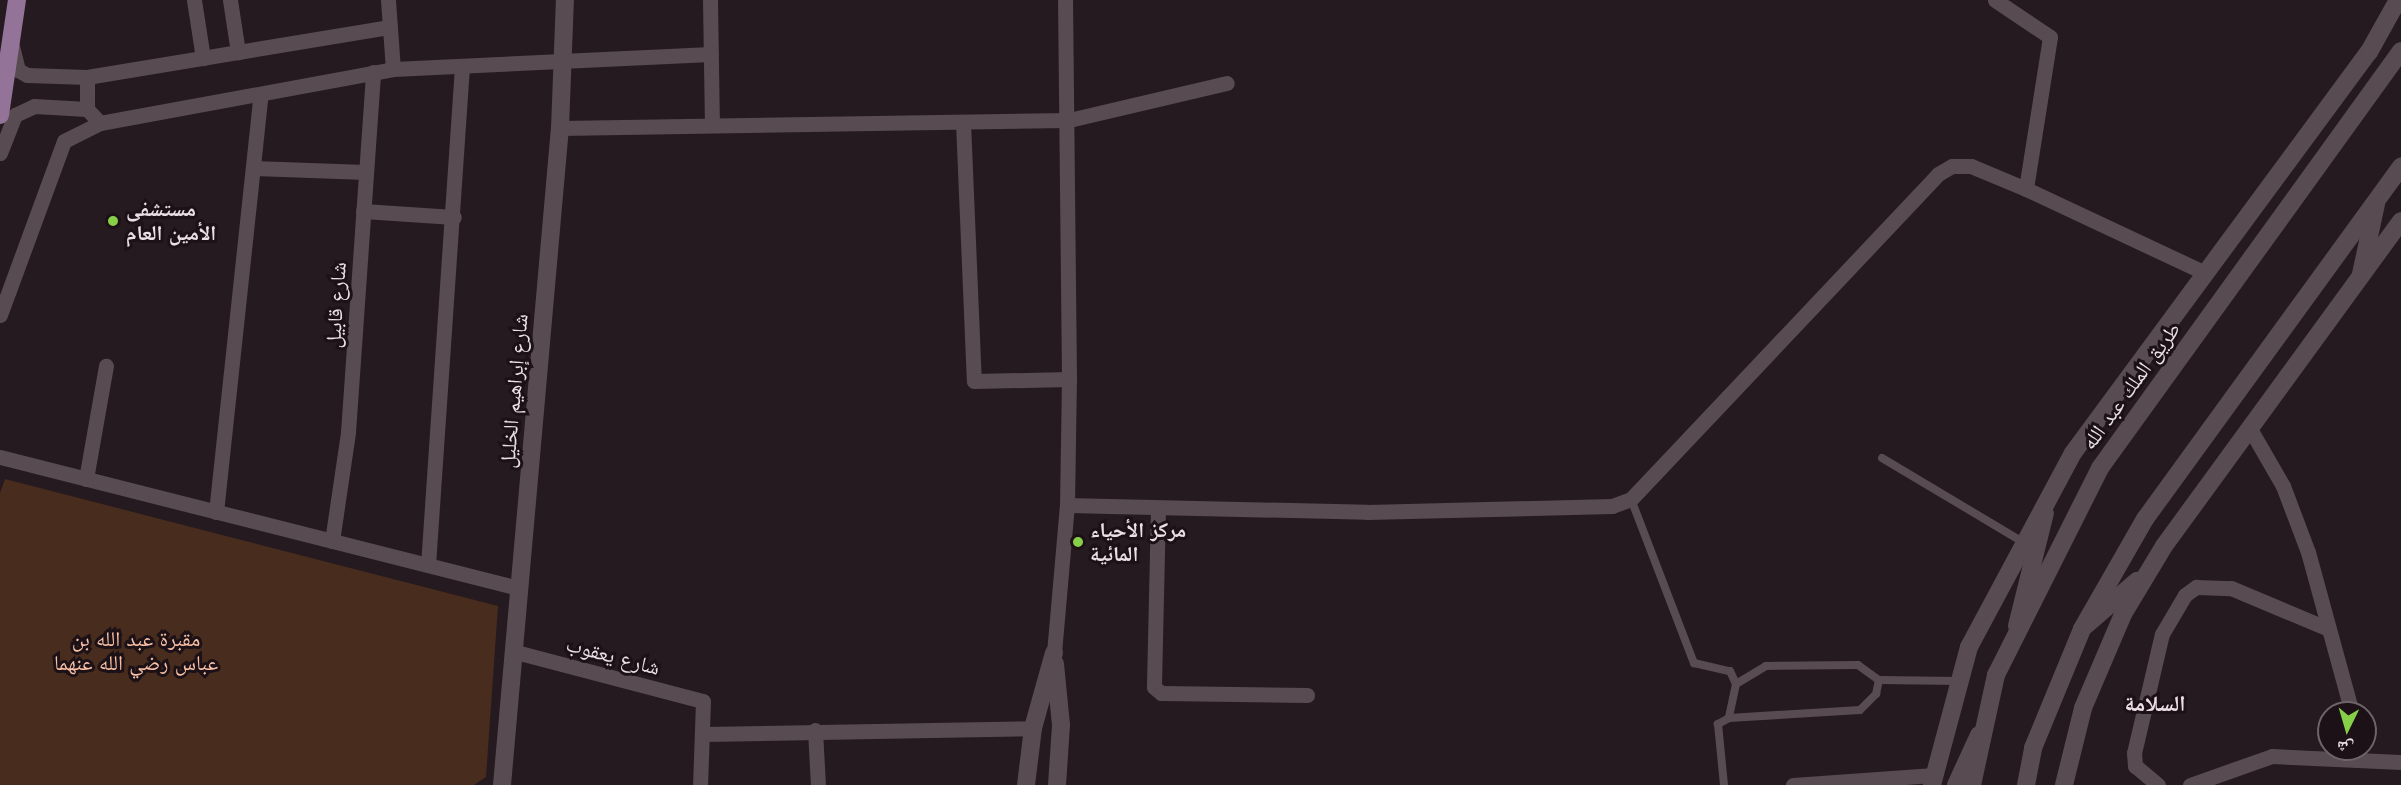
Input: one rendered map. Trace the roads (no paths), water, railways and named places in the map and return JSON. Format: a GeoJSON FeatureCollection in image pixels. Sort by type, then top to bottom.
{"type":"FeatureCollection","features":[{"type":"Feature","properties":{"kind":"main road"},"geometry":{"type":"LineString","coordinates":[[0,115],[17,0]]}},
{"type":"Feature","properties":{"kind":"street"},"geometry":{"type":"LineString","coordinates":[[194,0],[203,58]]}},
{"type":"Feature","properties":{"kind":"street"},"geometry":{"type":"LineString","coordinates":[[230,0],[238,52]]}},
{"type":"Feature","properties":{"kind":"street"},"geometry":{"type":"LineString","coordinates":[[388,0],[393,69]]}},
{"type":"Feature","properties":{"kind":"street","name":"شارع إبراهيم الخليل"},"geometry":{"type":"LineString","coordinates":[[502,785],[560,128],[564,0]]}},
{"type":"Feature","properties":{"kind":"street"},"geometry":{"type":"LineString","coordinates":[[710,0],[712,125]]}},
{"type":"Feature","properties":{"kind":"street"},"geometry":{"type":"LineString","coordinates":[[1057,785],[1061,725],[1054,653],[1067,505],[1069,380],[1069,120],[1065,0]]}},
{"type":"Feature","properties":{"kind":"street"},"geometry":{"type":"LineString","coordinates":[[1995,0],[2050,37],[2026,189]]}},
{"type":"Feature","properties":{"kind":"street"},"geometry":{"type":"LineString","coordinates":[[1793,785],[1933,780],[1969,647],[2022,541],[2050,494],[2205,273],[2369,52],[2398,0]]}},
{"type":"Feature","properties":{"kind":"street"},"geometry":{"type":"LineString","coordinates":[[11,46],[18,70],[27,75],[87,77],[390,27]]}},
{"type":"Feature","properties":{"kind":"street","name":"طريق الملك عبد الله"},"geometry":{"type":"LineString","coordinates":[[1972,785],[1996,675],[2100,468],[2401,51]]}},
{"type":"Feature","properties":{"kind":"street"},"geometry":{"type":"LineString","coordinates":[[0,315],[63,141],[100,123],[393,69],[711,54]]}},
{"type":"Feature","properties":{"kind":"street"},"geometry":{"type":"LineString","coordinates":[[428,565],[454,217],[462,66]]}},
{"type":"Feature","properties":{"kind":"street","name":"شارع قابيل"},"geometry":{"type":"LineString","coordinates":[[332,541],[348,432],[373,72]]}},
{"type":"Feature","properties":{"kind":"street"},"geometry":{"type":"LineString","coordinates":[[87,77],[87,109]]}},
{"type":"Feature","properties":{"kind":"street"},"geometry":{"type":"LineString","coordinates":[[560,128],[1069,120],[1227,83]]}},
{"type":"Feature","properties":{"kind":"street"},"geometry":{"type":"LineString","coordinates":[[216,512],[261,94]]}},
{"type":"Feature","properties":{"kind":"street"},"geometry":{"type":"LineString","coordinates":[[0,153],[15,115],[54,103],[87,109],[100,123]]}},
{"type":"Feature","properties":{"kind":"street"},"geometry":{"type":"LineString","coordinates":[[963,122],[974,381],[1069,380]]}},
{"type":"Feature","properties":{"kind":"street"},"geometry":{"type":"LineString","coordinates":[[1067,505],[1379,512],[1612,506],[1631,499],[1938,174],[1952,166],[1971,166],[2026,189],[2205,273]]}},
{"type":"Feature","properties":{"kind":"street"},"geometry":{"type":"LineString","coordinates":[[2026,785],[2033,748],[2082,629],[2145,519],[2376,204],[2401,166]]}},
{"type":"Feature","properties":{"kind":"street"},"geometry":{"type":"LineString","coordinates":[[253,168],[366,172]]}},
{"type":"Feature","properties":{"kind":"street"},"geometry":{"type":"LineString","coordinates":[[2359,282],[2376,204]]}},
{"type":"Feature","properties":{"kind":"street"},"geometry":{"type":"LineString","coordinates":[[363,211],[454,217]]}},
{"type":"Feature","properties":{"kind":"street"},"geometry":{"type":"LineString","coordinates":[[2064,785],[2097,667],[2150,570],[2249,427],[2359,282],[2401,221]]}},
{"type":"Feature","properties":{"kind":"street"},"geometry":{"type":"LineString","coordinates":[[86,479],[106,366]]}},
{"type":"Feature","properties":{"kind":"street"},"geometry":{"type":"LineString","coordinates":[[2249,427],[2283,486],[2308,552],[2326,628],[2348,701]]}},
{"type":"Feature","properties":{"kind":"street"},"geometry":{"type":"LineString","coordinates":[[0,457],[518,588]]}},
{"type":"Feature","properties":{"kind":"street"},"geometry":{"type":"LineString","coordinates":[[2014,637],[2050,494]]}},
{"type":"Feature","properties":{"kind":"street"},"geometry":{"type":"LineString","coordinates":[[1158,508],[1154,687],[1161,693],[1307,695]]}},
{"type":"Feature","properties":{"kind":"street"},"geometry":{"type":"LineString","coordinates":[[2082,629],[2150,570]]}},
{"type":"Feature","properties":{"kind":"street"},"geometry":{"type":"LineString","coordinates":[[2158,785],[2135,766],[2134,753],[2162,634],[2185,595],[2196,586],[2231,588],[2326,628]]}},
{"type":"Feature","properties":{"kind":"street","name":"شارع يعقوب"},"geometry":{"type":"LineString","coordinates":[[513,651],[703,701],[704,734]]}},
{"type":"Feature","properties":{"kind":"street"},"geometry":{"type":"LineString","coordinates":[[1026,785],[1033,728],[1054,653]]}},
{"type":"Feature","properties":{"kind":"street"},"geometry":{"type":"LineString","coordinates":[[1956,785],[1984,726]]}},
{"type":"Feature","properties":{"kind":"street"},"geometry":{"type":"LineString","coordinates":[[700,785],[704,734],[815,730],[1033,728]]}},
{"type":"Feature","properties":{"kind":"street"},"geometry":{"type":"LineString","coordinates":[[815,730],[818,785]]}},
{"type":"Feature","properties":{"kind":"street"},"geometry":{"type":"LineString","coordinates":[[2190,785],[2271,756],[2317,755]]}},
{"type":"Feature","properties":{"kind":"street"},"geometry":{"type":"LineString","coordinates":[[2377,757],[2401,762]]}},
{"type":"Feature","properties":{"kind":"lane"},"geometry":{"type":"LineString","coordinates":[[1882,458],[2022,541]]}},
{"type":"Feature","properties":{"kind":"lane"},"geometry":{"type":"LineString","coordinates":[[1631,499],[1694,663],[1730,671],[1736,684],[1730,718]]}},
{"type":"Feature","properties":{"kind":"lane"},"geometry":{"type":"LineString","coordinates":[[1736,684],[1766,666],[1858,665],[1879,680],[1959,681]]}},
{"type":"Feature","properties":{"kind":"lane"},"geometry":{"type":"LineString","coordinates":[[1724,785],[1718,724],[1730,718],[1860,710],[1876,694],[1879,680]]}},
{"type":"Feature","properties":{"kind":"place","name":"مستشفى الأمين العام"},"geometry":{"type":"Point","coordinates":[113,221]}},
{"type":"Feature","properties":{"kind":"place","name":"مركز الأحياء المائية"},"geometry":{"type":"Point","coordinates":[1078,542]}},
{"type":"Feature","properties":{"kind":"district","name":"السلامة"},"geometry":{"type":"Point","coordinates":[2155,704]}},
{"type":"Feature","properties":{"kind":"park label","name":"مقبرة عبد الله بن عباس رضي الله عنهما"},"geometry":{"type":"Point","coordinates":[136,651]}}]}
